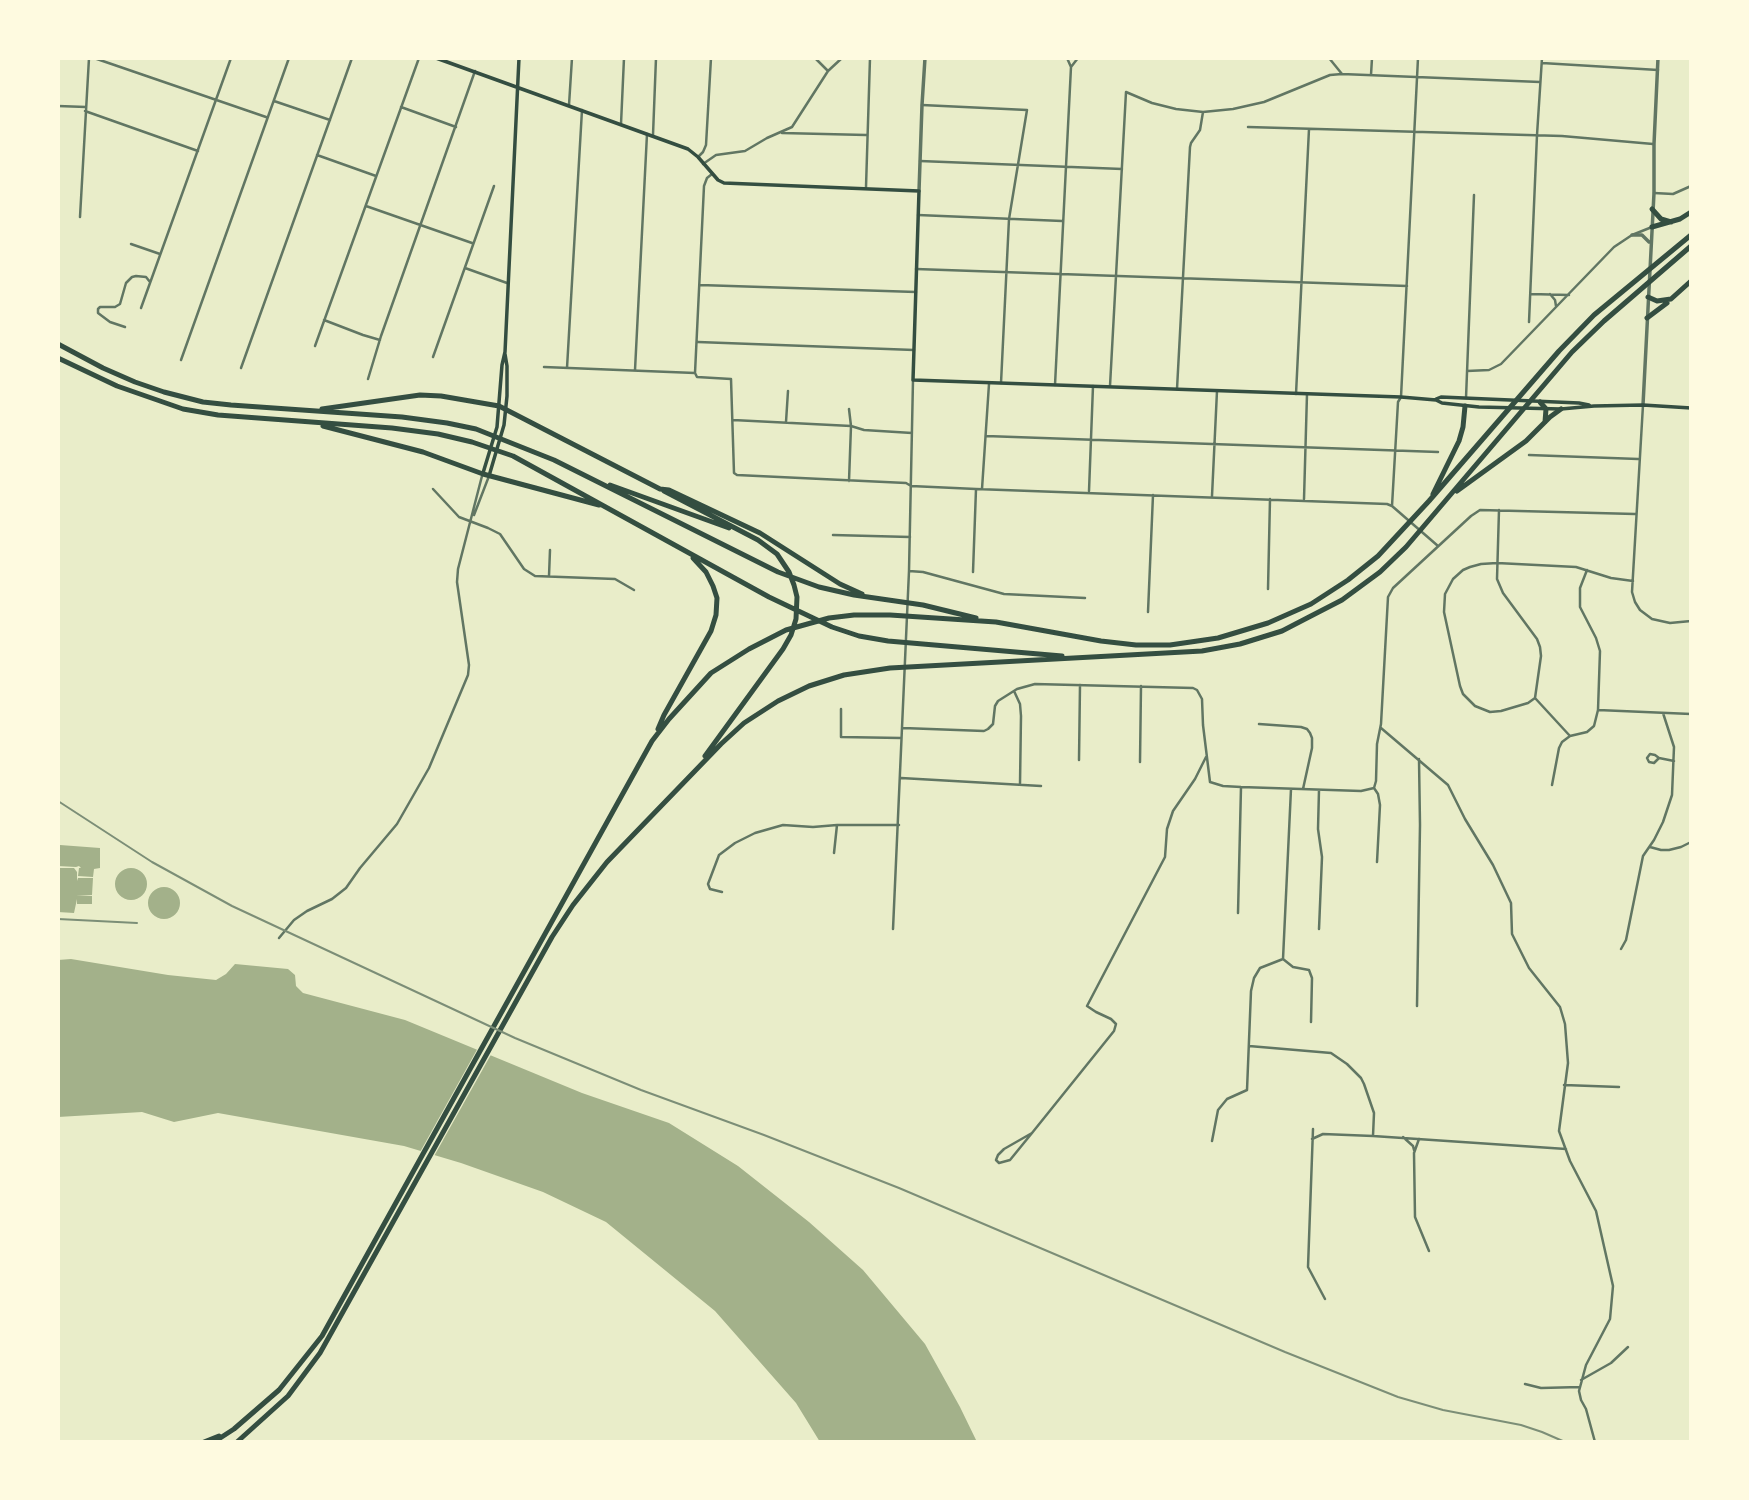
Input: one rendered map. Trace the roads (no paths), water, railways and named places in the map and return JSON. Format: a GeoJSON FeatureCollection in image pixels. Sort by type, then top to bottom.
{"type":"FeatureCollection","features":[{"type":"Feature","properties":{"kind":"highway"},"geometry":{"type":"LineString","coordinates":[[1652,209],[1661,219],[1671,222]]}},
{"type":"Feature","properties":{"kind":"highway"},"geometry":{"type":"LineString","coordinates":[[1651,227],[1680,219],[1691,212]]}},
{"type":"Feature","properties":{"kind":"highway"},"geometry":{"type":"LineString","coordinates":[[58,344],[103,368],[164,392],[203,401],[402,417],[477,429],[582,474],[778,572],[819,587],[1101,641],[1170,645],[1218,638],[1268,623],[1311,604],[1348,580],[1378,556],[1594,315],[1691,234]]}},
{"type":"Feature","properties":{"kind":"highway"},"geometry":{"type":"LineString","coordinates":[[514,999],[573,905],[607,862],[736,730],[778,701],[844,675],[890,668],[1202,651],[1240,644],[1282,631],[1342,600],[1380,572],[1406,547],[1580,345],[1691,246]]}},
{"type":"Feature","properties":{"kind":"highway"},"geometry":{"type":"LineString","coordinates":[[1647,318],[1691,281]]}},
{"type":"Feature","properties":{"kind":"highway"},"geometry":{"type":"LineString","coordinates":[[1648,297],[1657,301],[1671,299]]}},
{"type":"Feature","properties":{"kind":"highway"},"geometry":{"type":"LineString","coordinates":[[58,358],[117,386],[183,409],[218,415],[438,434],[513,456],[769,597],[804,615],[859,636],[888,641],[1083,658]]}},
{"type":"Feature","properties":{"kind":"highway"},"geometry":{"type":"LineString","coordinates":[[310,411],[420,395],[499,406],[758,540],[777,554],[789,572],[797,597],[796,619],[791,635],[693,773]]}},
{"type":"Feature","properties":{"kind":"highway"},"geometry":{"type":"LineString","coordinates":[[1429,501],[1459,442],[1465,402]]}},
{"type":"Feature","properties":{"kind":"highway"},"geometry":{"type":"LineString","coordinates":[[1540,402],[1546,409],[1545,422]]}},
{"type":"Feature","properties":{"kind":"highway"},"geometry":{"type":"LineString","coordinates":[[1448,497],[1526,441],[1561,409]]}},
{"type":"Feature","properties":{"kind":"highway"},"geometry":{"type":"LineString","coordinates":[[309,422],[423,452],[486,475],[606,507]]}},
{"type":"Feature","properties":{"kind":"highway"},"geometry":{"type":"LineString","coordinates":[[582,474],[739,531]]}},
{"type":"Feature","properties":{"kind":"highway"},"geometry":{"type":"LineString","coordinates":[[660,488],[670,489],[761,533],[840,584],[869,597]]}},
{"type":"Feature","properties":{"kind":"highway"},"geometry":{"type":"LineString","coordinates":[[214,1442],[234,1429],[279,1390],[322,1336],[514,999],[711,631],[717,598],[706,572],[689,553]]}},
{"type":"Feature","properties":{"kind":"highway"},"geometry":{"type":"LineString","coordinates":[[652,741],[711,673],[786,630],[829,618],[854,615],[996,622]]}},
{"type":"Feature","properties":{"kind":"highway"},"geometry":{"type":"LineString","coordinates":[[237,1442],[288,1396],[320,1353],[367,1260]]}},
{"type":"Feature","properties":{"kind":"highway"},"geometry":{"type":"LineString","coordinates":[[204,1442],[234,1429]]}},
{"type":"Feature","properties":{"kind":"main road"},"geometry":{"type":"LineString","coordinates":[[436,58],[688,149],[718,180],[731,184],[919,191],[913,380],[1401,397],[1442,403],[1540,402],[1594,406]]}},
{"type":"Feature","properties":{"kind":"main road"},"geometry":{"type":"LineString","coordinates":[[486,475],[497,427],[505,352],[519,58]]}},
{"type":"Feature","properties":{"kind":"main road"},"geometry":{"type":"LineString","coordinates":[[486,475],[504,425],[507,366],[505,352]]}},
{"type":"Feature","properties":{"kind":"main road"},"geometry":{"type":"LineString","coordinates":[[1465,402],[1546,409],[1643,405],[1691,408]]}},
{"type":"Feature","properties":{"kind":"street"},"geometry":{"type":"LineString","coordinates":[[80,217],[85,109],[92,58],[268,118]]}},
{"type":"Feature","properties":{"kind":"street"},"geometry":{"type":"LineString","coordinates":[[141,308],[231,58]]}},
{"type":"Feature","properties":{"kind":"street"},"geometry":{"type":"LineString","coordinates":[[181,359],[289,58]]}},
{"type":"Feature","properties":{"kind":"street"},"geometry":{"type":"LineString","coordinates":[[241,368],[352,58]]}},
{"type":"Feature","properties":{"kind":"street"},"geometry":{"type":"LineString","coordinates":[[315,346],[419,58]]}},
{"type":"Feature","properties":{"kind":"street"},"geometry":{"type":"LineString","coordinates":[[569,105],[572,58]]}},
{"type":"Feature","properties":{"kind":"street"},"geometry":{"type":"LineString","coordinates":[[621,124],[624,58]]}},
{"type":"Feature","properties":{"kind":"street"},"geometry":{"type":"LineString","coordinates":[[635,370],[656,58]]}},
{"type":"Feature","properties":{"kind":"street"},"geometry":{"type":"LineString","coordinates":[[698,157],[706,145],[711,58]]}},
{"type":"Feature","properties":{"kind":"street"},"geometry":{"type":"LineString","coordinates":[[815,58],[828,71]]}},
{"type":"Feature","properties":{"kind":"street"},"geometry":{"type":"LineString","coordinates":[[704,164],[716,155],[745,151],[792,127],[828,71],[842,58]]}},
{"type":"Feature","properties":{"kind":"street"},"geometry":{"type":"LineString","coordinates":[[866,189],[870,58]]}},
{"type":"Feature","properties":{"kind":"street"},"geometry":{"type":"LineString","coordinates":[[919,191],[925,58]]}},
{"type":"Feature","properties":{"kind":"street"},"geometry":{"type":"LineString","coordinates":[[1055,385],[1071,67],[1067,58]]}},
{"type":"Feature","properties":{"kind":"street"},"geometry":{"type":"LineString","coordinates":[[1071,67],[1078,58]]}},
{"type":"Feature","properties":{"kind":"street"},"geometry":{"type":"LineString","coordinates":[[1329,58],[1342,74]]}},
{"type":"Feature","properties":{"kind":"street"},"geometry":{"type":"LineString","coordinates":[[1371,76],[1372,58]]}},
{"type":"Feature","properties":{"kind":"street"},"geometry":{"type":"LineString","coordinates":[[1392,506],[1398,402],[1401,397],[1418,58]]}},
{"type":"Feature","properties":{"kind":"street"},"geometry":{"type":"LineString","coordinates":[[1530,322],[1542,58]]}},
{"type":"Feature","properties":{"kind":"street"},"geometry":{"type":"LineString","coordinates":[[1658,58],[1654,193],[1632,592],[1640,610],[1648,616],[1665,623],[1691,621]]}},
{"type":"Feature","properties":{"kind":"street"},"geometry":{"type":"LineString","coordinates":[[1542,63],[1658,70]]}},
{"type":"Feature","properties":{"kind":"street"},"geometry":{"type":"LineString","coordinates":[[368,379],[475,71]]}},
{"type":"Feature","properties":{"kind":"street"},"geometry":{"type":"LineString","coordinates":[[1110,387],[1126,92],[1153,103],[1203,112],[1264,102],[1330,75],[1540,82]]}},
{"type":"Feature","properties":{"kind":"street"},"geometry":{"type":"LineString","coordinates":[[274,101],[330,120]]}},
{"type":"Feature","properties":{"kind":"street"},"geometry":{"type":"LineString","coordinates":[[922,105],[1027,110],[1009,219],[1001,383]]}},
{"type":"Feature","properties":{"kind":"street"},"geometry":{"type":"LineString","coordinates":[[58,106],[85,109],[198,151]]}},
{"type":"Feature","properties":{"kind":"street"},"geometry":{"type":"LineString","coordinates":[[401,107],[456,127]]}},
{"type":"Feature","properties":{"kind":"street"},"geometry":{"type":"LineString","coordinates":[[567,368],[582,110]]}},
{"type":"Feature","properties":{"kind":"street"},"geometry":{"type":"LineString","coordinates":[[1177,389],[1190,147],[1200,130],[1203,112]]}},
{"type":"Feature","properties":{"kind":"street"},"geometry":{"type":"LineString","coordinates":[[1248,127],[1537,135],[1654,144]]}},
{"type":"Feature","properties":{"kind":"street"},"geometry":{"type":"LineString","coordinates":[[1296,394],[1309,129]]}},
{"type":"Feature","properties":{"kind":"street"},"geometry":{"type":"LineString","coordinates":[[779,133],[868,135]]}},
{"type":"Feature","properties":{"kind":"street"},"geometry":{"type":"LineString","coordinates":[[317,155],[376,176]]}},
{"type":"Feature","properties":{"kind":"street"},"geometry":{"type":"LineString","coordinates":[[920,161],[1122,169]]}},
{"type":"Feature","properties":{"kind":"street"},"geometry":{"type":"LineString","coordinates":[[712,174],[704,186],[695,373],[697,377],[731,379],[734,473],[737,475],[975,489],[1387,504],[1438,546]]}},
{"type":"Feature","properties":{"kind":"street"},"geometry":{"type":"LineString","coordinates":[[433,357],[495,186]]}},
{"type":"Feature","properties":{"kind":"street"},"geometry":{"type":"LineString","coordinates":[[1654,193],[1673,194],[1691,186]]}},
{"type":"Feature","properties":{"kind":"street"},"geometry":{"type":"LineString","coordinates":[[1465,402],[1474,195]]}},
{"type":"Feature","properties":{"kind":"street"},"geometry":{"type":"LineString","coordinates":[[366,206],[473,244]]}},
{"type":"Feature","properties":{"kind":"street"},"geometry":{"type":"LineString","coordinates":[[918,215],[1063,221]]}},
{"type":"Feature","properties":{"kind":"street"},"geometry":{"type":"LineString","coordinates":[[1467,371],[1489,370],[1501,364],[1614,247],[1651,227]]}},
{"type":"Feature","properties":{"kind":"street"},"geometry":{"type":"LineString","coordinates":[[1632,235],[1642,235],[1651,243]]}},
{"type":"Feature","properties":{"kind":"street"},"geometry":{"type":"LineString","coordinates":[[131,244],[160,254]]}},
{"type":"Feature","properties":{"kind":"street"},"geometry":{"type":"LineString","coordinates":[[464,268],[507,283]]}},
{"type":"Feature","properties":{"kind":"street"},"geometry":{"type":"LineString","coordinates":[[916,269],[1406,286]]}},
{"type":"Feature","properties":{"kind":"street"},"geometry":{"type":"LineString","coordinates":[[125,327],[110,322],[98,313],[98,309],[120,304],[126,283],[132,277],[146,277],[150,282]]}},
{"type":"Feature","properties":{"kind":"street"},"geometry":{"type":"LineString","coordinates":[[700,285],[916,292]]}},
{"type":"Feature","properties":{"kind":"street"},"geometry":{"type":"LineString","coordinates":[[1531,293],[1569,295]]}},
{"type":"Feature","properties":{"kind":"street"},"geometry":{"type":"LineString","coordinates":[[1550,294],[1555,300],[1556,308]]}},
{"type":"Feature","properties":{"kind":"street"},"geometry":{"type":"LineString","coordinates":[[324,320],[381,340]]}},
{"type":"Feature","properties":{"kind":"street"},"geometry":{"type":"LineString","coordinates":[[698,342],[914,351]]}},
{"type":"Feature","properties":{"kind":"street"},"geometry":{"type":"LineString","coordinates":[[544,367],[695,373]]}},
{"type":"Feature","properties":{"kind":"street"},"geometry":{"type":"LineString","coordinates":[[893,929],[909,570],[913,380]]}},
{"type":"Feature","properties":{"kind":"street"},"geometry":{"type":"LineString","coordinates":[[982,489],[989,383]]}},
{"type":"Feature","properties":{"kind":"street"},"geometry":{"type":"LineString","coordinates":[[1089,493],[1093,386]]}},
{"type":"Feature","properties":{"kind":"street"},"geometry":{"type":"LineString","coordinates":[[786,422],[788,391]]}},
{"type":"Feature","properties":{"kind":"street"},"geometry":{"type":"LineString","coordinates":[[1212,497],[1217,391]]}},
{"type":"Feature","properties":{"kind":"street"},"geometry":{"type":"LineString","coordinates":[[1304,500],[1307,394]]}},
{"type":"Feature","properties":{"kind":"street"},"geometry":{"type":"LineString","coordinates":[[849,409],[849,481]]}},
{"type":"Feature","properties":{"kind":"street"},"geometry":{"type":"LineString","coordinates":[[733,420],[850,426],[864,430],[912,433]]}},
{"type":"Feature","properties":{"kind":"street"},"geometry":{"type":"LineString","coordinates":[[986,436],[1438,453]]}},
{"type":"Feature","properties":{"kind":"street"},"geometry":{"type":"LineString","coordinates":[[1530,455],[1639,459]]}},
{"type":"Feature","properties":{"kind":"street"},"geometry":{"type":"LineString","coordinates":[[279,938],[294,920],[346,888],[360,867],[397,824],[429,768],[468,675],[469,664],[457,582],[458,569],[486,475]]}},
{"type":"Feature","properties":{"kind":"street"},"geometry":{"type":"LineString","coordinates":[[471,521],[486,475]]}},
{"type":"Feature","properties":{"kind":"street"},"geometry":{"type":"LineString","coordinates":[[433,489],[459,517],[500,534],[524,569],[535,576],[615,579],[635,590]]}},
{"type":"Feature","properties":{"kind":"street"},"geometry":{"type":"LineString","coordinates":[[972,572],[975,489]]}},
{"type":"Feature","properties":{"kind":"street"},"geometry":{"type":"LineString","coordinates":[[1148,612],[1153,495]]}},
{"type":"Feature","properties":{"kind":"street"},"geometry":{"type":"LineString","coordinates":[[1268,589],[1270,499]]}},
{"type":"Feature","properties":{"kind":"street"},"geometry":{"type":"LineString","coordinates":[[1377,862],[1380,805],[1374,788],[1377,744],[1381,728],[1388,597],[1393,588],[1476,511],[1486,509],[1636,514]]}},
{"type":"Feature","properties":{"kind":"street"},"geometry":{"type":"LineString","coordinates":[[1499,510],[1497,563],[1497,579],[1503,593],[1541,648],[1535,698],[1528,703],[1495,712],[1484,711],[1468,701],[1460,686],[1444,612],[1445,594],[1454,577],[1470,567],[1497,563],[1567,566],[1633,582]]}},
{"type":"Feature","properties":{"kind":"street"},"geometry":{"type":"LineString","coordinates":[[833,536],[910,537]]}},
{"type":"Feature","properties":{"kind":"street"},"geometry":{"type":"LineString","coordinates":[[549,576],[550,550]]}},
{"type":"Feature","properties":{"kind":"street"},"geometry":{"type":"LineString","coordinates":[[909,570],[1004,594],[1085,598]]}},
{"type":"Feature","properties":{"kind":"street"},"geometry":{"type":"LineString","coordinates":[[1552,785],[1562,742],[1570,736],[1591,729],[1596,722],[1598,710],[1599,646],[1583,615],[1579,600],[1580,588],[1587,570]]}},
{"type":"Feature","properties":{"kind":"street"},"geometry":{"type":"LineString","coordinates":[[903,728],[980,732],[993,724],[998,701],[1023,687],[1042,684],[1193,688],[1202,699],[1210,782],[1223,786],[1318,790],[1361,791],[1374,788]]}},
{"type":"Feature","properties":{"kind":"street"},"geometry":{"type":"LineString","coordinates":[[1079,760],[1080,685]]}},
{"type":"Feature","properties":{"kind":"street"},"geometry":{"type":"LineString","coordinates":[[1140,762],[1142,686]]}},
{"type":"Feature","properties":{"kind":"street"},"geometry":{"type":"LineString","coordinates":[[1014,691],[1021,710],[1020,785]]}},
{"type":"Feature","properties":{"kind":"street"},"geometry":{"type":"LineString","coordinates":[[1535,698],[1570,736]]}},
{"type":"Feature","properties":{"kind":"street"},"geometry":{"type":"LineString","coordinates":[[841,709],[841,737],[902,738]]}},
{"type":"Feature","properties":{"kind":"street"},"geometry":{"type":"LineString","coordinates":[[1598,710],[1691,714]]}},
{"type":"Feature","properties":{"kind":"street"},"geometry":{"type":"LineString","coordinates":[[1621,949],[1626,940],[1643,856],[1663,822],[1670,803],[1674,761],[1672,739],[1663,713]]}},
{"type":"Feature","properties":{"kind":"street"},"geometry":{"type":"LineString","coordinates":[[1259,724],[1301,727],[1310,733],[1311,748],[1303,789]]}},
{"type":"Feature","properties":{"kind":"street"},"geometry":{"type":"LineString","coordinates":[[1381,728],[1448,785],[1511,903],[1512,934],[1523,957],[1560,1007],[1565,1024],[1568,1062],[1559,1131],[1574,1169],[1596,1211],[1613,1286],[1610,1319],[1586,1365],[1579,1394],[1595,1442]]}},
{"type":"Feature","properties":{"kind":"street"},"geometry":{"type":"LineString","coordinates":[[1032,1133],[1004,1149],[996,1160],[999,1163],[1010,1160],[1032,1133],[1114,1031],[1116,1024],[1111,1018],[1087,1006],[1165,858],[1169,820],[1204,764],[1207,754]]}},
{"type":"Feature","properties":{"kind":"street"},"geometry":{"type":"LineString","coordinates":[[1659,758],[1674,761]]}},
{"type":"Feature","properties":{"kind":"street"},"geometry":{"type":"LineString","coordinates":[[1417,1006],[1419,759]]}},
{"type":"Feature","properties":{"kind":"street"},"geometry":{"type":"LineString","coordinates":[[901,778],[1041,786]]}},
{"type":"Feature","properties":{"kind":"street"},"geometry":{"type":"LineString","coordinates":[[1238,913],[1241,787]]}},
{"type":"Feature","properties":{"kind":"street"},"geometry":{"type":"LineString","coordinates":[[1283,959],[1291,789]]}},
{"type":"Feature","properties":{"kind":"street"},"geometry":{"type":"LineString","coordinates":[[1318,790],[1318,829],[1322,857],[1319,929]]}},
{"type":"Feature","properties":{"kind":"street"},"geometry":{"type":"LineString","coordinates":[[722,892],[710,889],[708,884],[719,855],[734,842],[755,833],[775,826],[792,825],[899,825]]}},
{"type":"Feature","properties":{"kind":"street"},"geometry":{"type":"LineString","coordinates":[[834,853],[837,825]]}},
{"type":"Feature","properties":{"kind":"street"},"geometry":{"type":"LineString","coordinates":[[1650,846],[1669,850],[1691,842]]}},
{"type":"Feature","properties":{"kind":"street"},"geometry":{"type":"LineString","coordinates":[[1283,959],[1293,967],[1309,970],[1312,978],[1311,1022]]}},
{"type":"Feature","properties":{"kind":"street"},"geometry":{"type":"LineString","coordinates":[[1212,1141],[1217,1110],[1227,1099],[1247,1090],[1251,991],[1254,978],[1259,968],[1283,959]]}},
{"type":"Feature","properties":{"kind":"street"},"geometry":{"type":"LineString","coordinates":[[1249,1046],[1331,1053],[1347,1064],[1364,1084],[1374,1113],[1373,1136]]}},
{"type":"Feature","properties":{"kind":"street"},"geometry":{"type":"LineString","coordinates":[[1564,1085],[1619,1087]]}},
{"type":"Feature","properties":{"kind":"street"},"geometry":{"type":"LineString","coordinates":[[1312,1129],[1308,1267],[1325,1299]]}},
{"type":"Feature","properties":{"kind":"street"},"geometry":{"type":"LineString","coordinates":[[1312,1139],[1323,1134],[1403,1137],[1566,1149]]}},
{"type":"Feature","properties":{"kind":"street"},"geometry":{"type":"LineString","coordinates":[[1403,1137],[1413,1146],[1415,1153]]}},
{"type":"Feature","properties":{"kind":"street"},"geometry":{"type":"LineString","coordinates":[[1419,1139],[1415,1153],[1415,1217],[1429,1251]]}},
{"type":"Feature","properties":{"kind":"street"},"geometry":{"type":"LineString","coordinates":[[1581,1380],[1611,1363],[1628,1347]]}},
{"type":"Feature","properties":{"kind":"street"},"geometry":{"type":"LineString","coordinates":[[1525,1384],[1541,1388],[1580,1387]]}},
{"type":"Feature","properties":{"kind":"railway"},"geometry":{"type":"LineString","coordinates":[[58,801],[152,862],[232,906],[515,1038],[641,1090],[899,1188],[1285,1352],[1398,1397],[1443,1410],[1521,1425],[1565,1442]]}},
{"type":"Feature","properties":{"kind":"railway"},"geometry":{"type":"LineString","coordinates":[[58,919],[137,923]]}}]}
